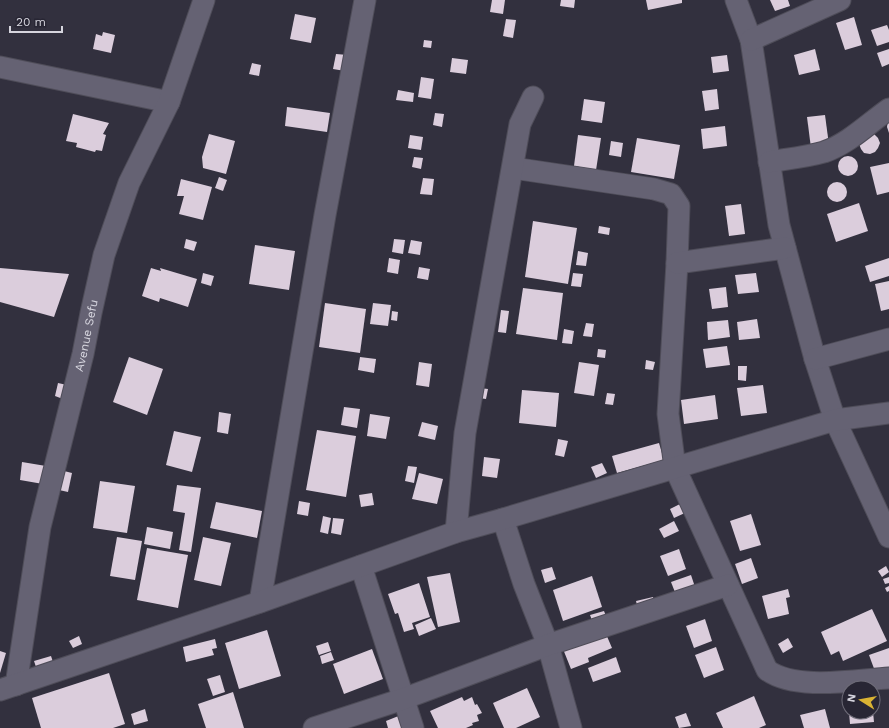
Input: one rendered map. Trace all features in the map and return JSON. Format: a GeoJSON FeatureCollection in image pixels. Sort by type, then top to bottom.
{"type":"FeatureCollection","features":[{"type":"Feature","properties":{"kind":"street","name":"Avenue Sefu"},"geometry":{"type":"LineString","coordinates":[[8,687],[40,527],[83,354],[104,255],[129,182],[169,102],[204,0]]}},
{"type":"Feature","properties":{"kind":"street"},"geometry":{"type":"LineString","coordinates":[[260,602],[325,215],[365,0]]}},
{"type":"Feature","properties":{"kind":"street"},"geometry":{"type":"LineString","coordinates":[[736,0],[751,40],[768,162],[779,224],[815,359],[835,420],[889,537]]}},
{"type":"Feature","properties":{"kind":"street"},"geometry":{"type":"LineString","coordinates":[[751,40],[840,0]]}},
{"type":"Feature","properties":{"kind":"street"},"geometry":{"type":"LineString","coordinates":[[0,67],[169,102]]}},
{"type":"Feature","properties":{"kind":"street"},"geometry":{"type":"LineString","coordinates":[[456,532],[465,433],[520,124],[533,97]]}},
{"type":"Feature","properties":{"kind":"street"},"geometry":{"type":"LineString","coordinates":[[768,162],[809,156],[825,151],[843,142],[889,109]]}},
{"type":"Feature","properties":{"kind":"street"},"geometry":{"type":"LineString","coordinates":[[513,168],[654,189],[671,194],[679,206],[668,414],[675,468],[767,670],[785,679],[818,683],[889,678]]}},
{"type":"Feature","properties":{"kind":"street"},"geometry":{"type":"LineString","coordinates":[[677,263],[785,248]]}},
{"type":"Feature","properties":{"kind":"street"},"geometry":{"type":"LineString","coordinates":[[815,359],[889,339]]}},
{"type":"Feature","properties":{"kind":"street"},"geometry":{"type":"LineString","coordinates":[[8,687],[260,602],[456,532],[835,420],[889,412]]}},
{"type":"Feature","properties":{"kind":"street"},"geometry":{"type":"LineString","coordinates":[[503,519],[524,584],[548,645],[571,728]]}},
{"type":"Feature","properties":{"kind":"street"},"geometry":{"type":"LineString","coordinates":[[361,566],[413,728]]}},
{"type":"Feature","properties":{"kind":"street"},"geometry":{"type":"LineString","coordinates":[[314,728],[403,699],[548,645],[728,585]]}},
{"type":"Feature","properties":{"kind":"building"},"geometry":{"type":"Polygon","coordinates":[[[492,0],[505,0],[503,14],[490,12],[492,0]]]}},
{"type":"Feature","properties":{"kind":"building"},"geometry":{"type":"Polygon","coordinates":[[[561,0],[575,0],[574,8],[560,6],[561,0]]]}},
{"type":"Feature","properties":{"kind":"building"},"geometry":{"type":"Polygon","coordinates":[[[646,0],[682,0],[682,3],[648,10],[646,0]]]}},
{"type":"Feature","properties":{"kind":"building"},"geometry":{"type":"Polygon","coordinates":[[[770,0],[788,0],[790,6],[775,11],[770,0]]]}},
{"type":"Feature","properties":{"kind":"building"},"geometry":{"type":"Polygon","coordinates":[[[295,14],[316,18],[311,43],[290,39],[295,14]]]}},
{"type":"Feature","properties":{"kind":"building"},"geometry":{"type":"Polygon","coordinates":[[[854,17],[862,45],[845,50],[836,23],[854,17]]]}},
{"type":"Feature","properties":{"kind":"building"},"geometry":{"type":"Polygon","coordinates":[[[506,19],[516,20],[513,38],[503,36],[506,19]]]}},
{"type":"Feature","properties":{"kind":"building"},"geometry":{"type":"Polygon","coordinates":[[[887,25],[889,30],[889,42],[877,46],[871,30],[887,25]]]}},
{"type":"Feature","properties":{"kind":"building"},"geometry":{"type":"Polygon","coordinates":[[[103,32],[115,35],[111,53],[93,49],[96,34],[102,36],[103,32]]]}},
{"type":"Feature","properties":{"kind":"building"},"geometry":{"type":"Polygon","coordinates":[[[424,40],[432,41],[431,48],[423,47],[424,40]]]}},
{"type":"Feature","properties":{"kind":"building"},"geometry":{"type":"Polygon","coordinates":[[[815,49],[820,70],[799,75],[794,55],[815,49]]]}},
{"type":"Feature","properties":{"kind":"building"},"geometry":{"type":"Polygon","coordinates":[[[889,49],[889,64],[882,67],[877,53],[889,49]]]}},
{"type":"Feature","properties":{"kind":"building"},"geometry":{"type":"Polygon","coordinates":[[[336,54],[348,55],[345,71],[333,69],[336,54]]]}},
{"type":"Feature","properties":{"kind":"building"},"geometry":{"type":"Polygon","coordinates":[[[727,55],[729,71],[713,73],[711,57],[727,55]]]}},
{"type":"Feature","properties":{"kind":"building"},"geometry":{"type":"Polygon","coordinates":[[[452,58],[468,60],[466,74],[450,72],[452,58]]]}},
{"type":"Feature","properties":{"kind":"building"},"geometry":{"type":"Polygon","coordinates":[[[252,63],[261,65],[259,76],[249,74],[252,63]]]}},
{"type":"Feature","properties":{"kind":"building"},"geometry":{"type":"Polygon","coordinates":[[[421,77],[434,79],[431,99],[418,97],[421,77]]]}},
{"type":"Feature","properties":{"kind":"building"},"geometry":{"type":"Polygon","coordinates":[[[717,89],[719,109],[705,111],[702,91],[717,89]]]}},
{"type":"Feature","properties":{"kind":"building"},"geometry":{"type":"Polygon","coordinates":[[[398,90],[414,93],[413,102],[396,100],[398,90]]]}},
{"type":"Feature","properties":{"kind":"building"},"geometry":{"type":"Polygon","coordinates":[[[584,99],[605,102],[602,123],[581,120],[584,99]]]}},
{"type":"Feature","properties":{"kind":"building"},"geometry":{"type":"Polygon","coordinates":[[[287,107],[330,113],[327,132],[285,126],[287,107]]]}},
{"type":"Feature","properties":{"kind":"building"},"geometry":{"type":"Polygon","coordinates":[[[435,113],[444,114],[442,127],[433,125],[435,113]]]}},
{"type":"Feature","properties":{"kind":"building"},"geometry":{"type":"Polygon","coordinates":[[[73,114],[109,123],[103,134],[106,135],[102,151],[96,150],[95,152],[76,147],[77,143],[66,141],[73,114]]]}},
{"type":"Feature","properties":{"kind":"building"},"geometry":{"type":"Polygon","coordinates":[[[825,115],[829,145],[811,148],[807,117],[825,115]]]}},
{"type":"Feature","properties":{"kind":"building"},"geometry":{"type":"Polygon","coordinates":[[[889,120],[889,133],[887,127],[889,120]]]}},
{"type":"Feature","properties":{"kind":"building"},"geometry":{"type":"Polygon","coordinates":[[[725,126],[727,146],[703,149],[701,129],[725,126]]]}},
{"type":"Feature","properties":{"kind":"building"},"geometry":{"type":"Polygon","coordinates":[[[869,133],[874,134],[880,143],[875,152],[870,154],[864,153],[859,144],[869,133]]]}},
{"type":"Feature","properties":{"kind":"building"},"geometry":{"type":"Polygon","coordinates":[[[209,134],[235,141],[226,174],[203,168],[202,157],[209,134]]]}},
{"type":"Feature","properties":{"kind":"building"},"geometry":{"type":"Polygon","coordinates":[[[410,135],[423,137],[421,150],[408,148],[410,135]]]}},
{"type":"Feature","properties":{"kind":"building"},"geometry":{"type":"Polygon","coordinates":[[[578,135],[601,138],[596,170],[574,166],[578,135]]]}},
{"type":"Feature","properties":{"kind":"building"},"geometry":{"type":"Polygon","coordinates":[[[637,138],[680,145],[674,179],[631,172],[637,138]]]}},
{"type":"Feature","properties":{"kind":"building"},"geometry":{"type":"Polygon","coordinates":[[[611,141],[623,143],[621,157],[609,155],[611,141]]]}},
{"type":"Feature","properties":{"kind":"building"},"geometry":{"type":"Polygon","coordinates":[[[848,156],[855,159],[858,166],[855,173],[848,176],[841,173],[838,166],[841,159],[848,156]]]}},
{"type":"Feature","properties":{"kind":"building"},"geometry":{"type":"Polygon","coordinates":[[[414,157],[423,158],[421,169],[412,167],[414,157]]]}},
{"type":"Feature","properties":{"kind":"building"},"geometry":{"type":"Polygon","coordinates":[[[889,163],[889,192],[877,195],[870,167],[889,163]]]}},
{"type":"Feature","properties":{"kind":"building"},"geometry":{"type":"Polygon","coordinates":[[[219,177],[227,180],[223,191],[215,188],[219,177]]]}},
{"type":"Feature","properties":{"kind":"building"},"geometry":{"type":"Polygon","coordinates":[[[423,178],[434,179],[432,195],[420,194],[423,178]]]}},
{"type":"Feature","properties":{"kind":"building"},"geometry":{"type":"Polygon","coordinates":[[[181,179],[212,187],[203,220],[179,214],[184,196],[177,196],[181,179]]]}},
{"type":"Feature","properties":{"kind":"building"},"geometry":{"type":"Polygon","coordinates":[[[837,182],[844,185],[847,192],[844,199],[837,202],[830,199],[827,192],[830,185],[837,182]]]}},
{"type":"Feature","properties":{"kind":"building"},"geometry":{"type":"Polygon","coordinates":[[[859,203],[868,231],[836,242],[827,214],[859,203]]]}},
{"type":"Feature","properties":{"kind":"building"},"geometry":{"type":"Polygon","coordinates":[[[741,204],[745,234],[729,236],[725,206],[741,204]]]}},
{"type":"Feature","properties":{"kind":"building"},"geometry":{"type":"Polygon","coordinates":[[[533,221],[577,228],[568,284],[525,277],[533,221]]]}},
{"type":"Feature","properties":{"kind":"building"},"geometry":{"type":"Polygon","coordinates":[[[599,226],[610,228],[609,235],[598,233],[599,226]]]}},
{"type":"Feature","properties":{"kind":"building"},"geometry":{"type":"Polygon","coordinates":[[[186,239],[197,242],[194,251],[184,248],[186,239]]]}},
{"type":"Feature","properties":{"kind":"building"},"geometry":{"type":"Polygon","coordinates":[[[394,239],[405,240],[403,254],[392,252],[394,239]]]}},
{"type":"Feature","properties":{"kind":"building"},"geometry":{"type":"Polygon","coordinates":[[[411,240],[422,242],[420,255],[408,253],[411,240]]]}},
{"type":"Feature","properties":{"kind":"building"},"geometry":{"type":"Polygon","coordinates":[[[255,245],[295,251],[289,290],[249,284],[255,245]]]}},
{"type":"Feature","properties":{"kind":"building"},"geometry":{"type":"Polygon","coordinates":[[[578,251],[588,253],[586,266],[576,265],[578,251]]]}},
{"type":"Feature","properties":{"kind":"building"},"geometry":{"type":"Polygon","coordinates":[[[389,258],[400,260],[398,274],[387,272],[389,258]]]}},
{"type":"Feature","properties":{"kind":"building"},"geometry":{"type":"Polygon","coordinates":[[[889,258],[889,276],[870,282],[865,266],[889,258]]]}},
{"type":"Feature","properties":{"kind":"building"},"geometry":{"type":"Polygon","coordinates":[[[419,267],[430,269],[428,280],[417,278],[419,267]]]}},
{"type":"Feature","properties":{"kind":"building"},"geometry":{"type":"Polygon","coordinates":[[[0,268],[69,274],[54,317],[0,302],[0,268]]]}},
{"type":"Feature","properties":{"kind":"building"},"geometry":{"type":"Polygon","coordinates":[[[151,268],[161,271],[160,268],[197,279],[188,307],[160,298],[159,302],[142,296],[151,268]]]}},
{"type":"Feature","properties":{"kind":"building"},"geometry":{"type":"Polygon","coordinates":[[[203,273],[214,276],[211,286],[201,283],[203,273]]]}},
{"type":"Feature","properties":{"kind":"building"},"geometry":{"type":"Polygon","coordinates":[[[573,273],[583,274],[581,287],[571,286],[573,273]]]}},
{"type":"Feature","properties":{"kind":"building"},"geometry":{"type":"Polygon","coordinates":[[[756,273],[759,292],[738,294],[735,275],[756,273]]]}},
{"type":"Feature","properties":{"kind":"building"},"geometry":{"type":"Polygon","coordinates":[[[889,281],[889,309],[881,311],[875,284],[889,281]]]}},
{"type":"Feature","properties":{"kind":"building"},"geometry":{"type":"Polygon","coordinates":[[[726,287],[728,307],[712,309],[709,289],[726,287]]]}},
{"type":"Feature","properties":{"kind":"building"},"geometry":{"type":"Polygon","coordinates":[[[523,288],[563,293],[557,340],[516,334],[523,288]]]}},
{"type":"Feature","properties":{"kind":"building"},"geometry":{"type":"Polygon","coordinates":[[[325,303],[366,309],[360,353],[319,347],[325,303]]]}},
{"type":"Feature","properties":{"kind":"building"},"geometry":{"type":"Polygon","coordinates":[[[373,303],[391,305],[388,326],[370,324],[373,303]]]}},
{"type":"Feature","properties":{"kind":"building"},"geometry":{"type":"Polygon","coordinates":[[[501,310],[509,311],[506,333],[498,332],[501,310]]]}},
{"type":"Feature","properties":{"kind":"building"},"geometry":{"type":"Polygon","coordinates":[[[392,311],[398,312],[397,321],[391,320],[392,311]]]}},
{"type":"Feature","properties":{"kind":"building"},"geometry":{"type":"Polygon","coordinates":[[[757,319],[760,338],[739,340],[737,322],[757,319]]]}},
{"type":"Feature","properties":{"kind":"building"},"geometry":{"type":"Polygon","coordinates":[[[728,320],[730,337],[708,340],[707,322],[728,320]]]}},
{"type":"Feature","properties":{"kind":"building"},"geometry":{"type":"Polygon","coordinates":[[[586,323],[594,324],[592,337],[583,336],[586,323]]]}},
{"type":"Feature","properties":{"kind":"building"},"geometry":{"type":"Polygon","coordinates":[[[564,329],[574,331],[572,344],[562,343],[564,329]]]}},
{"type":"Feature","properties":{"kind":"building"},"geometry":{"type":"Polygon","coordinates":[[[727,346],[730,365],[706,368],[703,349],[727,346]]]}},
{"type":"Feature","properties":{"kind":"building"},"geometry":{"type":"Polygon","coordinates":[[[598,349],[606,350],[605,358],[597,357],[598,349]]]}},
{"type":"Feature","properties":{"kind":"building"},"geometry":{"type":"Polygon","coordinates":[[[129,357],[163,369],[147,415],[113,402],[129,357]]]}},
{"type":"Feature","properties":{"kind":"building"},"geometry":{"type":"Polygon","coordinates":[[[360,357],[376,359],[374,373],[358,370],[360,357]]]}},
{"type":"Feature","properties":{"kind":"building"},"geometry":{"type":"Polygon","coordinates":[[[646,360],[655,362],[653,370],[645,369],[646,360]]]}},
{"type":"Feature","properties":{"kind":"building"},"geometry":{"type":"Polygon","coordinates":[[[419,362],[432,364],[429,387],[416,385],[419,362]]]}},
{"type":"Feature","properties":{"kind":"building"},"geometry":{"type":"Polygon","coordinates":[[[579,362],[599,365],[594,396],[574,393],[579,362]]]}},
{"type":"Feature","properties":{"kind":"building"},"geometry":{"type":"Polygon","coordinates":[[[738,366],[747,366],[746,381],[738,380],[738,366]]]}},
{"type":"Feature","properties":{"kind":"building"},"geometry":{"type":"Polygon","coordinates":[[[58,383],[67,385],[63,399],[55,396],[58,383]]]}},
{"type":"Feature","properties":{"kind":"building"},"geometry":{"type":"Polygon","coordinates":[[[763,385],[767,413],[741,416],[737,388],[763,385]]]}},
{"type":"Feature","properties":{"kind":"building"},"geometry":{"type":"Polygon","coordinates":[[[480,388],[488,389],[486,399],[479,398],[480,388]]]}},
{"type":"Feature","properties":{"kind":"building"},"geometry":{"type":"Polygon","coordinates":[[[522,390],[559,393],[556,427],[519,423],[522,390]]]}},
{"type":"Feature","properties":{"kind":"building"},"geometry":{"type":"Polygon","coordinates":[[[607,393],[615,394],[613,405],[605,404],[607,393]]]}},
{"type":"Feature","properties":{"kind":"building"},"geometry":{"type":"Polygon","coordinates":[[[715,395],[718,419],[684,424],[681,400],[715,395]]]}},
{"type":"Feature","properties":{"kind":"building"},"geometry":{"type":"Polygon","coordinates":[[[344,407],[360,409],[357,428],[341,425],[344,407]]]}},
{"type":"Feature","properties":{"kind":"building"},"geometry":{"type":"Polygon","coordinates":[[[219,412],[231,414],[228,434],[217,432],[219,412]]]}},
{"type":"Feature","properties":{"kind":"building"},"geometry":{"type":"Polygon","coordinates":[[[370,414],[390,417],[386,439],[367,436],[370,414]]]}},
{"type":"Feature","properties":{"kind":"building"},"geometry":{"type":"Polygon","coordinates":[[[422,422],[438,426],[435,440],[418,436],[422,422]]]}},
{"type":"Feature","properties":{"kind":"building"},"geometry":{"type":"Polygon","coordinates":[[[317,430],[356,436],[346,497],[306,490],[317,430]]]}},
{"type":"Feature","properties":{"kind":"building"},"geometry":{"type":"Polygon","coordinates":[[[174,431],[201,437],[192,472],[166,465],[174,431]]]}},
{"type":"Feature","properties":{"kind":"building"},"geometry":{"type":"Polygon","coordinates":[[[558,439],[568,441],[564,457],[555,455],[558,439]]]}},
{"type":"Feature","properties":{"kind":"building"},"geometry":{"type":"Polygon","coordinates":[[[659,443],[664,460],[617,473],[612,456],[659,443]]]}},
{"type":"Feature","properties":{"kind":"building"},"geometry":{"type":"Polygon","coordinates":[[[484,457],[500,459],[497,478],[482,476],[484,457]]]}},
{"type":"Feature","properties":{"kind":"building"},"geometry":{"type":"Polygon","coordinates":[[[22,462],[46,466],[43,484],[20,480],[22,462]]]}},
{"type":"Feature","properties":{"kind":"building"},"geometry":{"type":"Polygon","coordinates":[[[602,463],[607,473],[596,478],[591,467],[602,463]]]}},
{"type":"Feature","properties":{"kind":"building"},"geometry":{"type":"Polygon","coordinates":[[[408,466],[417,467],[414,483],[405,481],[408,466]]]}},
{"type":"Feature","properties":{"kind":"building"},"geometry":{"type":"Polygon","coordinates":[[[64,471],[72,473],[68,492],[59,490],[64,471]]]}},
{"type":"Feature","properties":{"kind":"building"},"geometry":{"type":"Polygon","coordinates":[[[419,473],[443,479],[437,504],[412,499],[419,473]]]}},
{"type":"Feature","properties":{"kind":"building"},"geometry":{"type":"Polygon","coordinates":[[[100,481],[135,486],[127,533],[93,528],[100,481]]]}},
{"type":"Feature","properties":{"kind":"building"},"geometry":{"type":"Polygon","coordinates":[[[177,485],[201,488],[191,552],[179,550],[185,513],[173,511],[177,485]]]}},
{"type":"Feature","properties":{"kind":"building"},"geometry":{"type":"Polygon","coordinates":[[[372,493],[374,505],[361,507],[359,495],[372,493]]]}},
{"type":"Feature","properties":{"kind":"building"},"geometry":{"type":"Polygon","coordinates":[[[299,501],[310,503],[308,516],[297,514],[299,501]]]}},
{"type":"Feature","properties":{"kind":"building"},"geometry":{"type":"Polygon","coordinates":[[[216,502],[262,511],[257,538],[210,528],[216,502]]]}},
{"type":"Feature","properties":{"kind":"building"},"geometry":{"type":"Polygon","coordinates":[[[682,503],[687,512],[674,518],[670,509],[682,503]]]}},
{"type":"Feature","properties":{"kind":"building"},"geometry":{"type":"Polygon","coordinates":[[[751,514],[761,545],[740,551],[730,521],[751,514]]]}},
{"type":"Feature","properties":{"kind":"building"},"geometry":{"type":"Polygon","coordinates":[[[323,516],[331,518],[328,534],[320,532],[323,516]]]}},
{"type":"Feature","properties":{"kind":"building"},"geometry":{"type":"Polygon","coordinates":[[[333,518],[344,519],[341,535],[331,533],[333,518]]]}},
{"type":"Feature","properties":{"kind":"building"},"geometry":{"type":"Polygon","coordinates":[[[674,521],[679,531],[664,538],[659,529],[674,521]]]}},
{"type":"Feature","properties":{"kind":"building"},"geometry":{"type":"Polygon","coordinates":[[[147,527],[173,532],[170,549],[144,544],[147,527]]]}},
{"type":"Feature","properties":{"kind":"building"},"geometry":{"type":"Polygon","coordinates":[[[117,537],[142,541],[135,580],[110,576],[117,537]]]}},
{"type":"Feature","properties":{"kind":"building"},"geometry":{"type":"Polygon","coordinates":[[[203,537],[231,543],[221,586],[194,580],[203,537]]]}},
{"type":"Feature","properties":{"kind":"building"},"geometry":{"type":"Polygon","coordinates":[[[147,548],[188,555],[178,608],[137,600],[147,548]]]}},
{"type":"Feature","properties":{"kind":"building"},"geometry":{"type":"Polygon","coordinates":[[[679,549],[686,569],[668,576],[660,556],[679,549]]]}},
{"type":"Feature","properties":{"kind":"building"},"geometry":{"type":"Polygon","coordinates":[[[751,558],[758,578],[742,584],[735,564],[751,558]]]}},
{"type":"Feature","properties":{"kind":"building"},"geometry":{"type":"Polygon","coordinates":[[[886,566],[889,572],[882,577],[878,571],[886,566]]]}},
{"type":"Feature","properties":{"kind":"building"},"geometry":{"type":"Polygon","coordinates":[[[552,567],[556,579],[545,583],[541,570],[552,567]]]}},
{"type":"Feature","properties":{"kind":"building"},"geometry":{"type":"Polygon","coordinates":[[[450,573],[460,622],[438,627],[427,577],[450,573]]]}},
{"type":"Feature","properties":{"kind":"building"},"geometry":{"type":"Polygon","coordinates":[[[691,575],[697,593],[678,600],[671,582],[691,575]]]}},
{"type":"Feature","properties":{"kind":"building"},"geometry":{"type":"Polygon","coordinates":[[[592,576],[602,607],[563,621],[553,590],[592,576]]]}},
{"type":"Feature","properties":{"kind":"building"},"geometry":{"type":"Polygon","coordinates":[[[889,577],[889,583],[885,584],[883,579],[889,577]]]}},
{"type":"Feature","properties":{"kind":"building"},"geometry":{"type":"Polygon","coordinates":[[[419,583],[430,617],[412,623],[414,629],[404,632],[398,613],[395,614],[388,594],[419,583]]]}},
{"type":"Feature","properties":{"kind":"building"},"geometry":{"type":"Polygon","coordinates":[[[889,586],[889,591],[887,592],[885,588],[889,586]]]}},
{"type":"Feature","properties":{"kind":"building"},"geometry":{"type":"Polygon","coordinates":[[[788,589],[790,597],[786,598],[789,614],[768,619],[762,596],[788,589]]]}},
{"type":"Feature","properties":{"kind":"building"},"geometry":{"type":"Polygon","coordinates":[[[653,597],[656,608],[639,613],[636,601],[653,597]]]}},
{"type":"Feature","properties":{"kind":"building"},"geometry":{"type":"Polygon","coordinates":[[[872,609],[887,641],[843,661],[839,651],[831,655],[821,632],[872,609]]]}},
{"type":"Feature","properties":{"kind":"building"},"geometry":{"type":"Polygon","coordinates":[[[604,611],[608,621],[594,626],[590,615],[604,611]]]}},
{"type":"Feature","properties":{"kind":"building"},"geometry":{"type":"Polygon","coordinates":[[[431,618],[436,629],[419,636],[415,625],[431,618]]]}},
{"type":"Feature","properties":{"kind":"building"},"geometry":{"type":"Polygon","coordinates":[[[705,619],[712,641],[694,648],[686,626],[705,619]]]}},
{"type":"Feature","properties":{"kind":"building"},"geometry":{"type":"Polygon","coordinates":[[[603,627],[612,648],[588,658],[589,662],[571,669],[561,644],[603,627]]]}},
{"type":"Feature","properties":{"kind":"building"},"geometry":{"type":"Polygon","coordinates":[[[267,630],[281,676],[239,689],[225,643],[267,630]]]}},
{"type":"Feature","properties":{"kind":"building"},"geometry":{"type":"Polygon","coordinates":[[[79,636],[82,644],[73,648],[69,641],[79,636]]]}},
{"type":"Feature","properties":{"kind":"building"},"geometry":{"type":"Polygon","coordinates":[[[788,638],[793,647],[783,653],[778,644],[788,638]]]}},
{"type":"Feature","properties":{"kind":"building"},"geometry":{"type":"Polygon","coordinates":[[[215,639],[217,648],[212,649],[214,655],[186,662],[183,647],[215,639]]]}},
{"type":"Feature","properties":{"kind":"building"},"geometry":{"type":"Polygon","coordinates":[[[328,642],[331,651],[319,655],[316,646],[328,642]]]}},
{"type":"Feature","properties":{"kind":"building"},"geometry":{"type":"Polygon","coordinates":[[[716,647],[724,670],[704,678],[695,655],[716,647]]]}},
{"type":"Feature","properties":{"kind":"building"},"geometry":{"type":"Polygon","coordinates":[[[889,648],[889,669],[876,674],[869,655],[889,648]]]}},
{"type":"Feature","properties":{"kind":"building"},"geometry":{"type":"Polygon","coordinates":[[[372,649],[383,679],[344,694],[333,664],[372,649]]]}},
{"type":"Feature","properties":{"kind":"building"},"geometry":{"type":"Polygon","coordinates":[[[0,651],[6,653],[0,673],[0,651]]]}},
{"type":"Feature","properties":{"kind":"building"},"geometry":{"type":"Polygon","coordinates":[[[331,652],[334,660],[322,664],[320,656],[331,652]]]}},
{"type":"Feature","properties":{"kind":"building"},"geometry":{"type":"Polygon","coordinates":[[[51,656],[54,665],[37,670],[34,661],[51,656]]]}},
{"type":"Feature","properties":{"kind":"building"},"geometry":{"type":"Polygon","coordinates":[[[616,657],[621,672],[593,682],[588,668],[616,657]]]}},
{"type":"Feature","properties":{"kind":"building"},"geometry":{"type":"Polygon","coordinates":[[[109,673],[125,724],[113,728],[41,728],[32,698],[109,673]]]}},
{"type":"Feature","properties":{"kind":"building"},"geometry":{"type":"Polygon","coordinates":[[[220,675],[225,692],[213,696],[207,679],[220,675]]]}},
{"type":"Feature","properties":{"kind":"building"},"geometry":{"type":"Polygon","coordinates":[[[527,688],[540,717],[516,728],[504,728],[493,703],[527,688]]]}},
{"type":"Feature","properties":{"kind":"building"},"geometry":{"type":"Polygon","coordinates":[[[233,692],[244,728],[206,728],[198,704],[233,692]]]}},
{"type":"Feature","properties":{"kind":"building"},"geometry":{"type":"Polygon","coordinates":[[[754,696],[766,725],[759,728],[723,728],[716,713],[754,696]]]}},
{"type":"Feature","properties":{"kind":"building"},"geometry":{"type":"Polygon","coordinates":[[[462,697],[464,701],[472,697],[475,705],[477,704],[482,713],[477,715],[479,721],[472,723],[473,725],[466,728],[438,728],[430,711],[462,697]]]}},
{"type":"Feature","properties":{"kind":"building"},"geometry":{"type":"Polygon","coordinates":[[[145,709],[148,721],[134,725],[131,714],[145,709]]]}},
{"type":"Feature","properties":{"kind":"building"},"geometry":{"type":"Polygon","coordinates":[[[825,709],[830,728],[804,728],[800,715],[825,709]]]}},
{"type":"Feature","properties":{"kind":"building"},"geometry":{"type":"Polygon","coordinates":[[[686,713],[691,726],[679,728],[675,717],[686,713]]]}},
{"type":"Feature","properties":{"kind":"building"},"geometry":{"type":"Polygon","coordinates":[[[401,715],[406,728],[388,728],[386,721],[401,715]]]}},
{"type":"Feature","properties":{"kind":"building"},"geometry":{"type":"Polygon","coordinates":[[[850,720],[874,720],[874,722],[850,724],[850,720]]]}}]}
